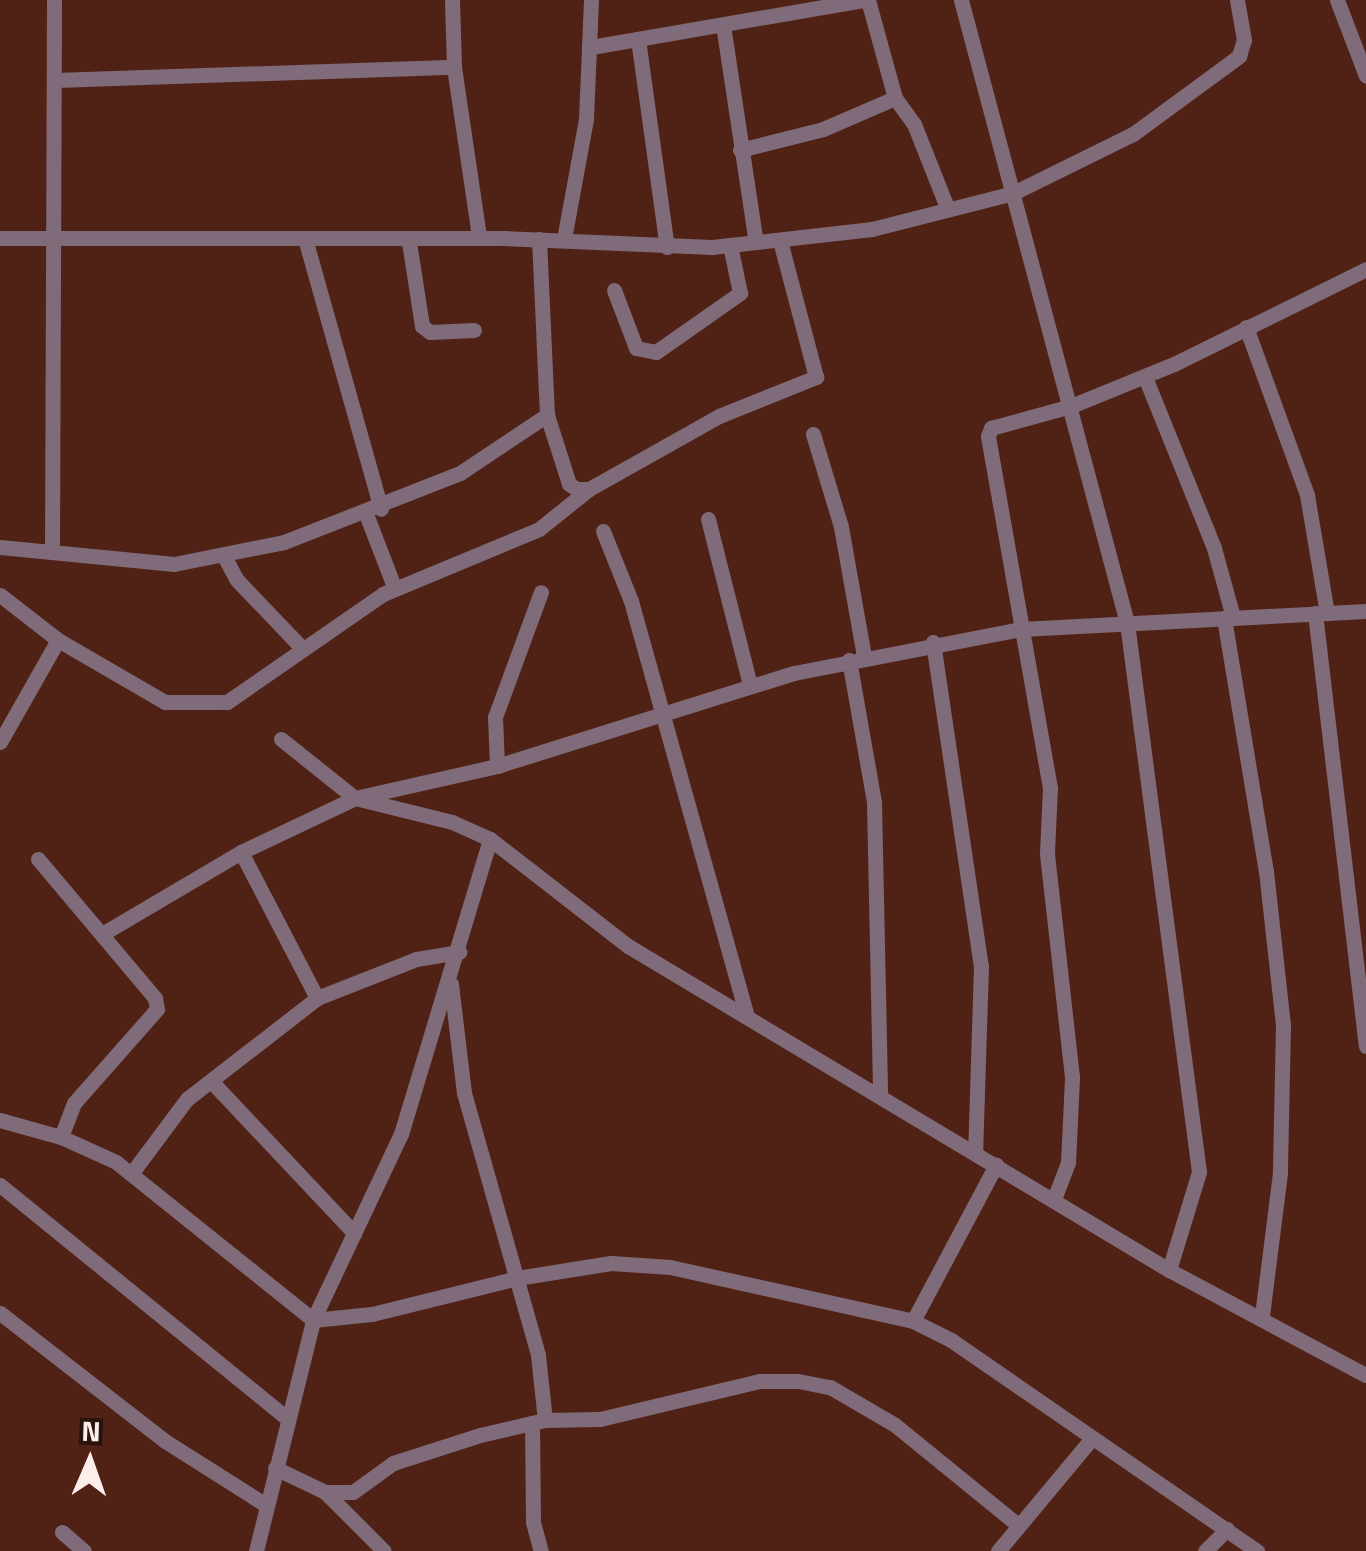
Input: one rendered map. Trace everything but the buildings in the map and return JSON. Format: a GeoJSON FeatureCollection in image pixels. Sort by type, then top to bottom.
{"type":"FeatureCollection","features":[{"type":"Feature","properties":{"kind":"street"},"geometry":{"type":"LineString","coordinates":[[52,549],[54,0]]}},
{"type":"Feature","properties":{"kind":"street"},"geometry":{"type":"LineString","coordinates":[[452,0],[454,67],[479,238]]}},
{"type":"Feature","properties":{"kind":"street"},"geometry":{"type":"LineString","coordinates":[[564,239],[577,188],[591,0]]}},
{"type":"Feature","properties":{"kind":"street"},"geometry":{"type":"LineString","coordinates":[[590,46],[865,0],[895,98],[914,124],[948,210]]}},
{"type":"Feature","properties":{"kind":"street"},"geometry":{"type":"LineString","coordinates":[[961,0],[1127,623],[1199,1172],[1169,1270]]}},
{"type":"Feature","properties":{"kind":"street"},"geometry":{"type":"LineString","coordinates":[[0,238],[409,242],[479,238],[730,246],[872,229],[1013,193],[1133,134],[1224,72],[1244,40],[1237,0]]}},
{"type":"Feature","properties":{"kind":"street"},"geometry":{"type":"LineString","coordinates":[[1337,0],[1366,76]]}},
{"type":"Feature","properties":{"kind":"street"},"geometry":{"type":"LineString","coordinates":[[723,26],[756,242]]}},
{"type":"Feature","properties":{"kind":"street"},"geometry":{"type":"LineString","coordinates":[[638,39],[668,246]]}},
{"type":"Feature","properties":{"kind":"street"},"geometry":{"type":"LineString","coordinates":[[55,80],[454,67]]}},
{"type":"Feature","properties":{"kind":"street"},"geometry":{"type":"LineString","coordinates":[[740,150],[822,129],[895,98]]}},
{"type":"Feature","properties":{"kind":"street"},"geometry":{"type":"LineString","coordinates":[[539,239],[547,415],[569,484],[589,488]]}},
{"type":"Feature","properties":{"kind":"street"},"geometry":{"type":"LineString","coordinates":[[0,595],[58,640],[164,702],[191,706],[227,702],[395,589],[539,529],[589,488],[719,416],[816,377],[780,241]]}},
{"type":"Feature","properties":{"kind":"street"},"geometry":{"type":"LineString","coordinates":[[306,242],[395,589]]}},
{"type":"Feature","properties":{"kind":"street"},"geometry":{"type":"LineString","coordinates":[[409,242],[422,326],[474,330]]}},
{"type":"Feature","properties":{"kind":"street"},"geometry":{"type":"LineString","coordinates":[[614,290],[636,348],[656,352],[740,292],[730,246]]}},
{"type":"Feature","properties":{"kind":"street"},"geometry":{"type":"LineString","coordinates":[[1054,1200],[1068,1163],[1072,1077],[1047,853],[1050,788],[988,436],[991,428],[1070,406],[1145,377],[1366,270]]}},
{"type":"Feature","properties":{"kind":"street"},"geometry":{"type":"LineString","coordinates":[[1246,327],[1307,495],[1366,1046]]}},
{"type":"Feature","properties":{"kind":"street"},"geometry":{"type":"LineString","coordinates":[[1145,377],[1214,548],[1266,871],[1282,1024],[1280,1173],[1262,1316]]}},
{"type":"Feature","properties":{"kind":"street"},"geometry":{"type":"LineString","coordinates":[[0,547],[52,549],[174,564],[224,556],[373,512],[460,472],[547,415]]}},
{"type":"Feature","properties":{"kind":"street"},"geometry":{"type":"LineString","coordinates":[[813,434],[841,527],[874,802],[880,1095]]}},
{"type":"Feature","properties":{"kind":"street"},"geometry":{"type":"LineString","coordinates":[[708,519],[750,685]]}},
{"type":"Feature","properties":{"kind":"street"},"geometry":{"type":"LineString","coordinates":[[603,531],[622,573],[747,1016]]}},
{"type":"Feature","properties":{"kind":"street"},"geometry":{"type":"LineString","coordinates":[[224,556],[237,580],[302,648]]}},
{"type":"Feature","properties":{"kind":"street"},"geometry":{"type":"LineString","coordinates":[[497,766],[495,717],[542,592]]}},
{"type":"Feature","properties":{"kind":"street"},"geometry":{"type":"LineString","coordinates":[[102,934],[241,852],[355,798],[497,766],[750,685],[933,642],[1021,629],[1366,612]]}},
{"type":"Feature","properties":{"kind":"street"},"geometry":{"type":"LineString","coordinates":[[0,742],[58,640]]}},
{"type":"Feature","properties":{"kind":"street"},"geometry":{"type":"LineString","coordinates":[[933,642],[981,966],[976,1152]]}},
{"type":"Feature","properties":{"kind":"street"},"geometry":{"type":"LineString","coordinates":[[281,739],[355,798],[452,822],[490,839],[628,946],[1169,1270],[1262,1316],[1366,1375]]}},
{"type":"Feature","properties":{"kind":"street"},"geometry":{"type":"LineString","coordinates":[[256,1551],[313,1320],[402,1134],[490,839]]}},
{"type":"Feature","properties":{"kind":"street"},"geometry":{"type":"LineString","coordinates":[[241,852],[317,998]]}},
{"type":"Feature","properties":{"kind":"street"},"geometry":{"type":"LineString","coordinates":[[38,859],[155,998],[157,1009],[74,1103],[61,1137]]}},
{"type":"Feature","properties":{"kind":"street"},"geometry":{"type":"LineString","coordinates":[[131,1174],[161,1126],[210,1081],[317,998],[410,962],[459,952]]}},
{"type":"Feature","properties":{"kind":"street"},"geometry":{"type":"LineString","coordinates":[[450,975],[464,1093],[538,1355],[533,1522],[541,1551]]}},
{"type":"Feature","properties":{"kind":"street"},"geometry":{"type":"LineString","coordinates":[[210,1081],[354,1234]]}},
{"type":"Feature","properties":{"kind":"street"},"geometry":{"type":"LineString","coordinates":[[0,1120],[61,1137],[131,1174],[313,1320],[372,1314],[516,1278],[612,1262],[670,1268],[914,1322],[950,1340],[1257,1551]]}},
{"type":"Feature","properties":{"kind":"street"},"geometry":{"type":"LineString","coordinates":[[914,1322],[996,1164]]}},
{"type":"Feature","properties":{"kind":"street"},"geometry":{"type":"LineString","coordinates":[[0,1186],[288,1419]]}},
{"type":"Feature","properties":{"kind":"street"},"geometry":{"type":"LineString","coordinates":[[0,1314],[165,1441],[266,1505]]}},
{"type":"Feature","properties":{"kind":"street"},"geometry":{"type":"LineString","coordinates":[[325,1492],[353,1492],[393,1463],[538,1421],[600,1419],[760,1380],[830,1388],[895,1425],[1017,1524]]}},
{"type":"Feature","properties":{"kind":"street"},"geometry":{"type":"LineString","coordinates":[[998,1551],[1092,1438]]}},
{"type":"Feature","properties":{"kind":"street"},"geometry":{"type":"LineString","coordinates":[[275,1468],[325,1492],[384,1551]]}},
{"type":"Feature","properties":{"kind":"street"},"geometry":{"type":"LineString","coordinates":[[1205,1551],[1227,1529]]}},
{"type":"Feature","properties":{"kind":"street"},"geometry":{"type":"LineString","coordinates":[[62,1532],[84,1551]]}}]}
